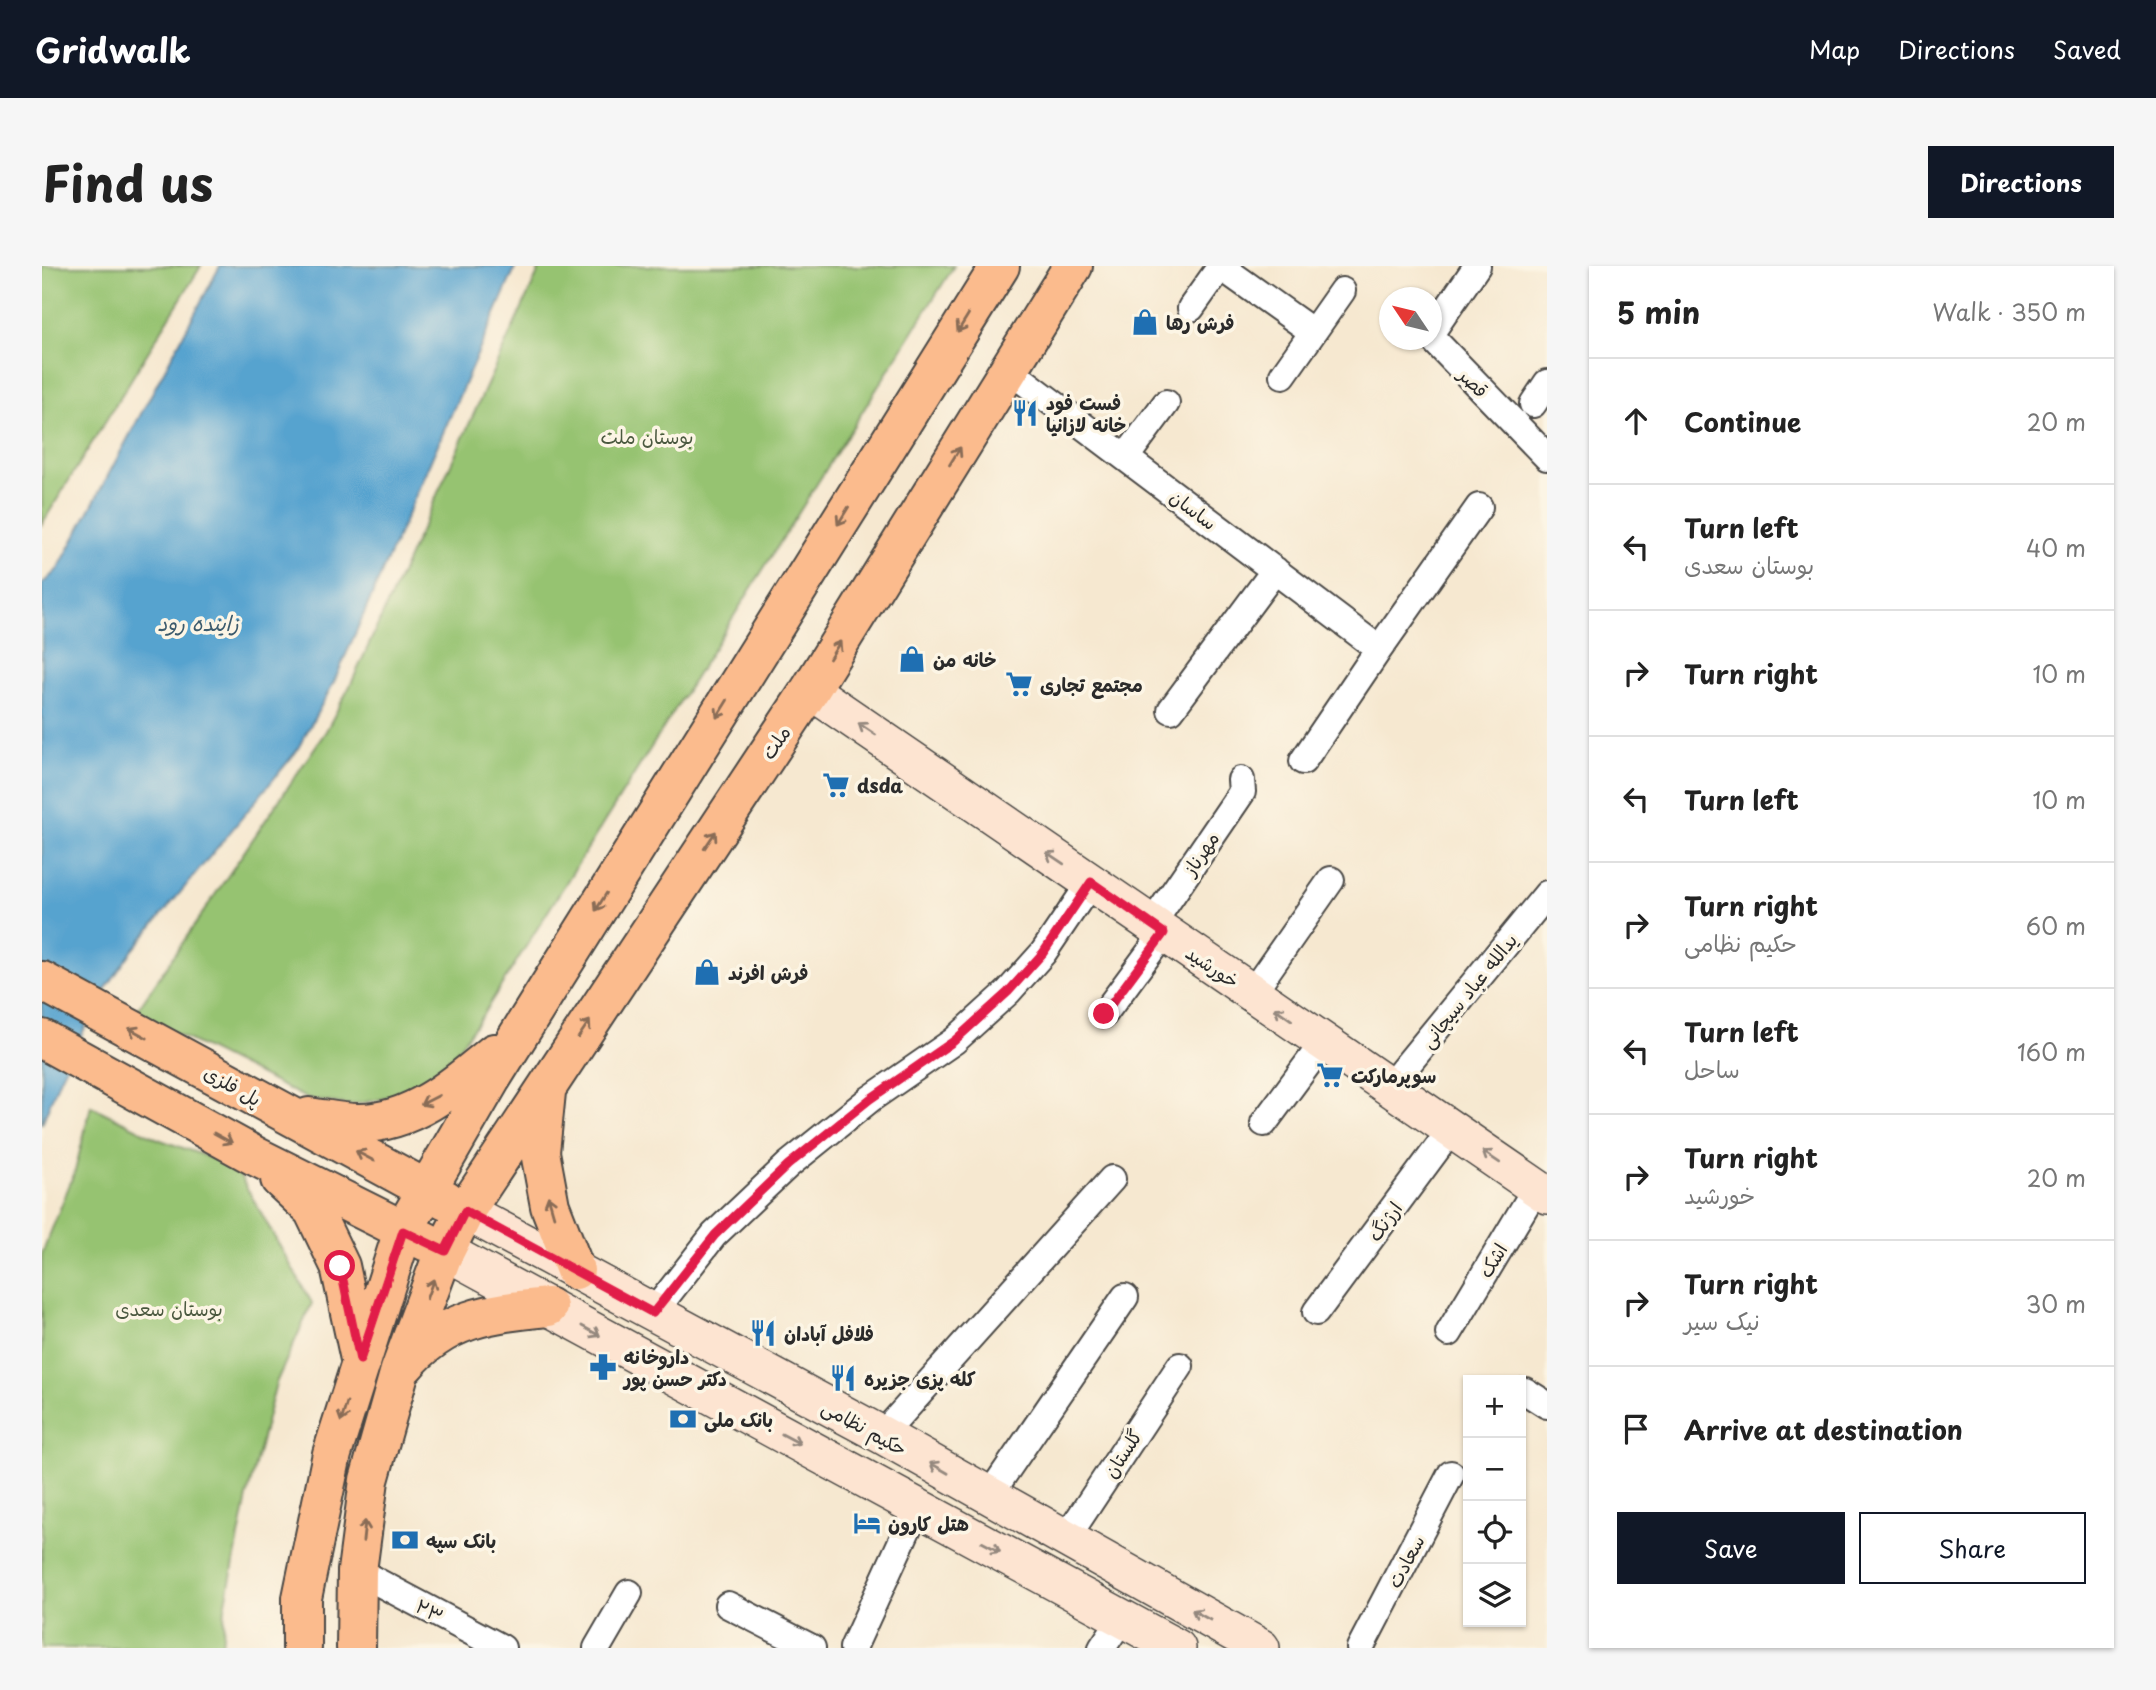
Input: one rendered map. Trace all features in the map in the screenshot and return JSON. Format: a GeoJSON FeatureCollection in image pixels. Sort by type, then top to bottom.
{"type":"FeatureCollection","features":[{"type":"Feature","properties":{"kind":"main road"},"geometry":{"type":"LineString","coordinates":[[302,1648],[302,1598],[332,1454],[403,1231],[425,1188],[522,1029],[1000,266]]}},
{"type":"Feature","properties":{"kind":"main road","name":"ملت"},"geometry":{"type":"LineString","coordinates":[[445,1251],[465,1211],[810,690],[1073,266]]}},
{"type":"Feature","properties":{"kind":"main road","name":"خورشید"},"geometry":{"type":"LineString","coordinates":[[810,690],[1541,1191]]}},
{"type":"Feature","properties":{"kind":"main road","name":"پل فلزی"},"geometry":{"type":"LineString","coordinates":[[42,981],[465,1211]]}},
{"type":"Feature","properties":{"kind":"main road"},"geometry":{"type":"LineString","coordinates":[[285,1113],[358,1123],[393,1119],[452,1089],[522,1029]]}},
{"type":"Feature","properties":{"kind":"main road"},"geometry":{"type":"LineString","coordinates":[[42,1039],[256,1156],[445,1251],[1178,1648]]}},
{"type":"Feature","properties":{"kind":"main road"},"geometry":{"type":"LineString","coordinates":[[547,1086],[540,1152],[550,1206],[575,1270]]}},
{"type":"Feature","properties":{"kind":"main road"},"geometry":{"type":"LineString","coordinates":[[256,1156],[313,1210],[340,1266],[360,1360]]}},
{"type":"Feature","properties":{"kind":"main road","name":"حکیم نظامی"},"geometry":{"type":"LineString","coordinates":[[465,1211],[882,1436],[1261,1648]]}},
{"type":"Feature","properties":{"kind":"main road"},"geometry":{"type":"LineString","coordinates":[[356,1648],[357,1571],[369,1480],[400,1370],[445,1251]]}},
{"type":"Feature","properties":{"kind":"main road"},"geometry":{"type":"LineString","coordinates":[[400,1370],[422,1345],[453,1324],[500,1312],[548,1307]]}},
{"type":"Feature","properties":{"kind":"street"},"geometry":{"type":"LineString","coordinates":[[1191,308],[1221,266],[1313,332]]}},
{"type":"Feature","properties":{"kind":"street","name":"قصر"},"geometry":{"type":"LineString","coordinates":[[1477,266],[1433,330],[1432,338],[1547,457]]}},
{"type":"Feature","properties":{"kind":"street"},"geometry":{"type":"LineString","coordinates":[[1283,375],[1342,291]]}},
{"type":"Feature","properties":{"kind":"street","name":"ساسان"},"geometry":{"type":"LineString","coordinates":[[1009,370],[1379,649]]}},
{"type":"Feature","properties":{"kind":"street"},"geometry":{"type":"LineString","coordinates":[[1126,457],[1166,403]]}},
{"type":"Feature","properties":{"kind":"street"},"geometry":{"type":"LineString","coordinates":[[1303,761],[1479,507]]}},
{"type":"Feature","properties":{"kind":"street"},"geometry":{"type":"LineString","coordinates":[[1171,710],[1275,570]]}},
{"type":"Feature","properties":{"kind":"street","name":"مهرناز"},"geometry":{"type":"LineString","coordinates":[[1104,1014],[1241,792],[1241,780]]}},
{"type":"Feature","properties":{"kind":"street"},"geometry":{"type":"LineString","coordinates":[[1252,993],[1331,880]]}},
{"type":"Feature","properties":{"kind":"street"},"geometry":{"type":"LineString","coordinates":[[653,1313],[715,1235],[788,1165],[870,1099],[954,1041],[1008,992],[1043,953],[1091,882]]}},
{"type":"Feature","properties":{"kind":"street","name":"یدالله عباد سیچانی"},"geometry":{"type":"LineString","coordinates":[[1389,1087],[1547,894]]}},
{"type":"Feature","properties":{"kind":"street"},"geometry":{"type":"LineString","coordinates":[[1264,1123],[1324,1042]]}},
{"type":"Feature","properties":{"kind":"street","name":"ارژنگ"},"geometry":{"type":"LineString","coordinates":[[1316,1312],[1451,1129]]}},
{"type":"Feature","properties":{"kind":"street"},"geometry":{"type":"LineString","coordinates":[[882,1436],[1112,1179]]}},
{"type":"Feature","properties":{"kind":"street","name":"اشک"},"geometry":{"type":"LineString","coordinates":[[1448,1333],[1541,1191]]}},
{"type":"Feature","properties":{"kind":"street"},"geometry":{"type":"LineString","coordinates":[[989,1496],[1125,1297]]}},
{"type":"Feature","properties":{"kind":"street","name":"گلستان"},"geometry":{"type":"LineString","coordinates":[[1065,1540],[1180,1366]]}},
{"type":"Feature","properties":{"kind":"street","name":"سعادت"},"geometry":{"type":"LineString","coordinates":[[1360,1648],[1451,1474]]}},
{"type":"Feature","properties":{"kind":"street"},"geometry":{"type":"LineString","coordinates":[[853,1648],[917,1508]]}},
{"type":"Feature","properties":{"kind":"street","name":"۲۳"},"geometry":{"type":"LineString","coordinates":[[357,1571],[502,1648]]}},
{"type":"Feature","properties":{"kind":"street"},"geometry":{"type":"LineString","coordinates":[[597,1648],[629,1593]]}},
{"type":"Feature","properties":{"kind":"street"},"geometry":{"type":"LineString","coordinates":[[728,1605],[812,1648]]}},
{"type":"Feature","properties":{"kind":"street"},"geometry":{"type":"LineString","coordinates":[[1102,1648],[1122,1618]]}},
{"type":"Feature","properties":{"kind":"green space"},"geometry":{"type":"Polygon","coordinates":[[[42,266],[201,266],[42,524],[42,266]]]}},
{"type":"Feature","properties":{"kind":"green space","name":"بوستان ملت"},"geometry":{"type":"Polygon","coordinates":[[[541,266],[954,266],[484,1013],[451,1059],[402,1095],[350,1105],[308,1099],[135,1013],[326,731],[351,684],[541,266]]]}},
{"type":"Feature","properties":{"kind":"green space","name":"بوستان سعدی"},"geometry":{"type":"Polygon","coordinates":[[[91,1106],[158,1139],[219,1161],[240,1176],[312,1303],[276,1383],[247,1497],[225,1607],[222,1648],[42,1648],[42,1254],[75,1171],[91,1106]]]}},
{"type":"Feature","properties":{"kind":"water","name":"زاینده رود"},"geometry":{"type":"Polygon","coordinates":[[[220,266],[516,266],[334,682],[296,752],[132,951],[102,994],[60,1078],[42,1124],[42,584],[58,569],[220,266]]]}},
{"type":"Feature","properties":{"kind":"place","name":"فرش رها"},"geometry":{"type":"Point","coordinates":[1145,322]}},
{"type":"Feature","properties":{"kind":"place","name":"فست فود خانه لازانیا"},"geometry":{"type":"Point","coordinates":[1025,413]}},
{"type":"Feature","properties":{"kind":"place","name":"خانه من"},"geometry":{"type":"Point","coordinates":[912,659]}},
{"type":"Feature","properties":{"kind":"place","name":"مجتمع تجاری"},"geometry":{"type":"Point","coordinates":[1019,684]}},
{"type":"Feature","properties":{"kind":"place","name":"dsda"},"geometry":{"type":"Point","coordinates":[836,785]}},
{"type":"Feature","properties":{"kind":"place","name":"فرش افرند"},"geometry":{"type":"Point","coordinates":[707,972]}},
{"type":"Feature","properties":{"kind":"place","name":"سوپرمارکت"},"geometry":{"type":"Point","coordinates":[1330,1075]}},
{"type":"Feature","properties":{"kind":"place","name":"فلافل آبادان"},"geometry":{"type":"Point","coordinates":[763,1333]}},
{"type":"Feature","properties":{"kind":"place","name":"داروخانه دکتر حسن پور"},"geometry":{"type":"Point","coordinates":[603,1367]}},
{"type":"Feature","properties":{"kind":"place","name":"کله پزی جزیره"},"geometry":{"type":"Point","coordinates":[843,1378]}},
{"type":"Feature","properties":{"kind":"place","name":"بانک ملی"},"geometry":{"type":"Point","coordinates":[683,1419]}},
{"type":"Feature","properties":{"kind":"place","name":"هتل کارون"},"geometry":{"type":"Point","coordinates":[867,1523]}},
{"type":"Feature","properties":{"kind":"place","name":"بانک سپه"},"geometry":{"type":"Point","coordinates":[405,1540]}},
{"type":"Feature","properties":{"kind":"route"},"geometry":{"type":"LineString","coordinates":[[340,1266],[360,1360],[403,1231],[445,1251],[465,1211],[653,1313],[715,1235],[788,1165],[870,1099],[954,1041],[1008,992],[1043,953],[1091,882],[1164,933],[1104,1014]]}}]}
